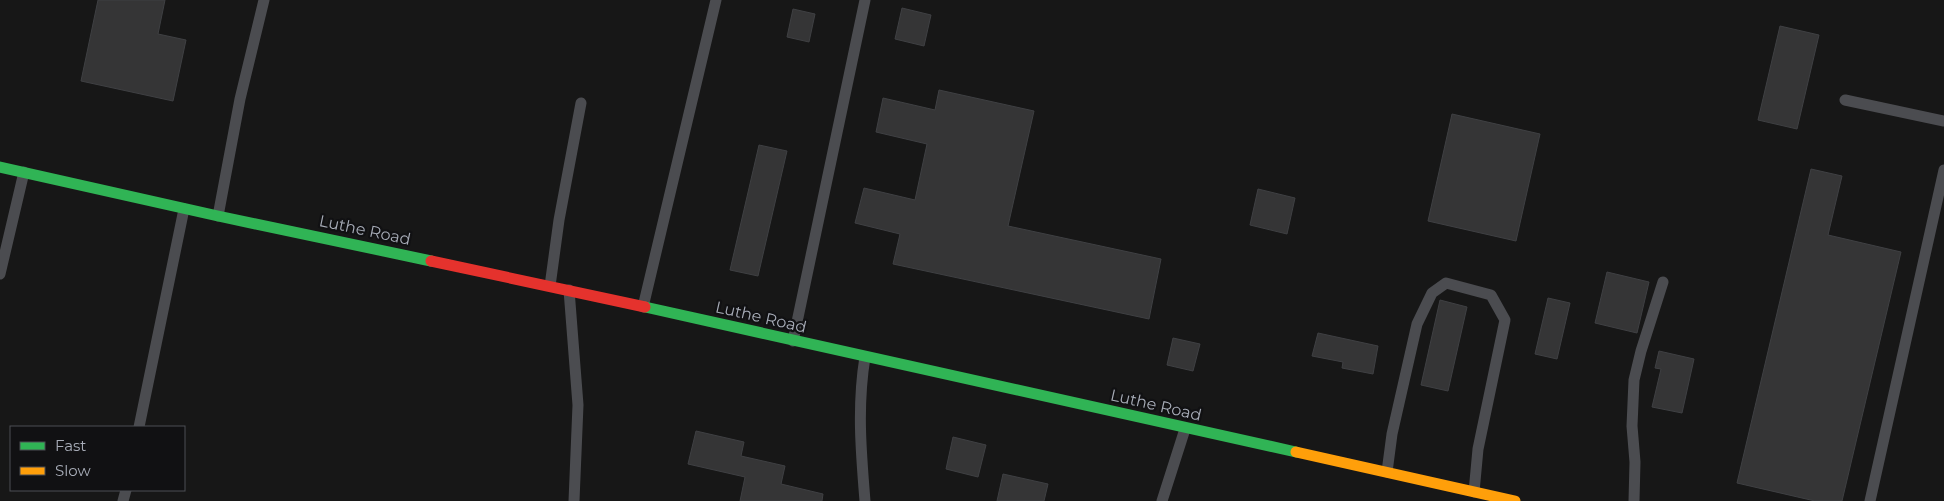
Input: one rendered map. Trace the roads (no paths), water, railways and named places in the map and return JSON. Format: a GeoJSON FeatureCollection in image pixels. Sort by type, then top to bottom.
{"type":"FeatureCollection","features":[{"type":"Feature","properties":{"kind":"street","name":"Luthe Road"},"geometry":{"type":"LineString","coordinates":[[0,167],[184,209],[550,286],[793,340],[1387,473],[1480,496],[1515,501]]}},
{"type":"Feature","properties":{"kind":"lane"},"geometry":{"type":"LineString","coordinates":[[218,216],[240,99],[264,0]]}},
{"type":"Feature","properties":{"kind":"lane"},"geometry":{"type":"LineString","coordinates":[[643,307],[716,0]]}},
{"type":"Feature","properties":{"kind":"lane"},"geometry":{"type":"LineString","coordinates":[[793,340],[864,0]]}},
{"type":"Feature","properties":{"kind":"lane"},"geometry":{"type":"LineString","coordinates":[[1845,100],[1944,121]]}},
{"type":"Feature","properties":{"kind":"lane"},"geometry":{"type":"LineString","coordinates":[[550,286],[559,220],[581,103]]}},
{"type":"Feature","properties":{"kind":"lane"},"geometry":{"type":"LineString","coordinates":[[1870,501],[1944,170]]}},
{"type":"Feature","properties":{"kind":"lane"},"geometry":{"type":"LineString","coordinates":[[0,274],[24,172]]}},
{"type":"Feature","properties":{"kind":"lane"},"geometry":{"type":"LineString","coordinates":[[139,426],[184,209]]}},
{"type":"Feature","properties":{"kind":"lane"},"geometry":{"type":"LineString","coordinates":[[1634,501],[1636,462],[1632,426],[1634,380],[1663,282]]}},
{"type":"Feature","properties":{"kind":"lane"},"geometry":{"type":"LineString","coordinates":[[1387,473],[1392,434],[1417,324],[1432,293],[1446,284],[1491,295],[1506,320],[1478,449],[1480,496]]}},
{"type":"Feature","properties":{"kind":"lane"},"geometry":{"type":"LineString","coordinates":[[568,290],[578,405],[574,501]]}},
{"type":"Feature","properties":{"kind":"lane"},"geometry":{"type":"LineString","coordinates":[[865,357],[860,386],[860,440],[866,501]]}},
{"type":"Feature","properties":{"kind":"lane"},"geometry":{"type":"LineString","coordinates":[[1162,501],[1185,429]]}}]}
